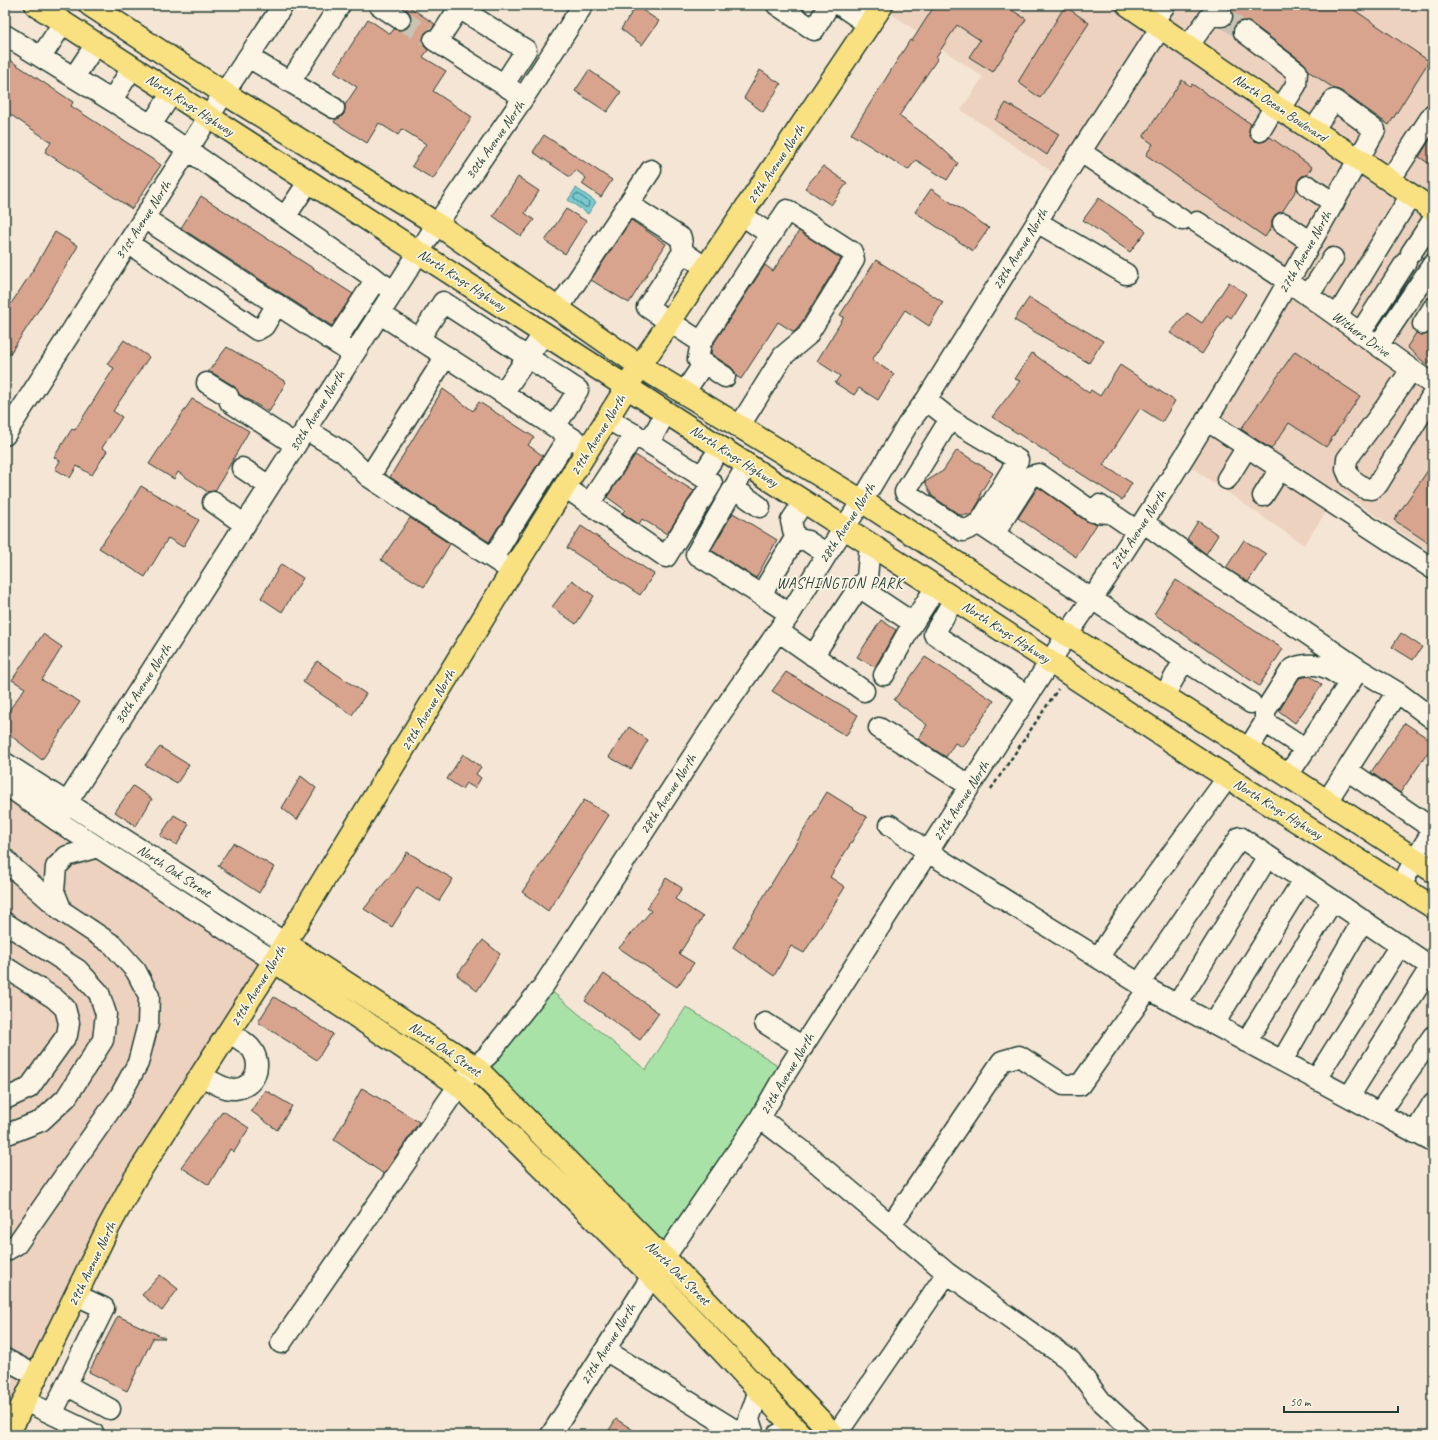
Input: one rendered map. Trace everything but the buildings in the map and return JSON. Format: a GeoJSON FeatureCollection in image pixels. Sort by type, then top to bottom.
{"type":"FeatureCollection","features":[{"type":"Feature","properties":{"kind":"main road","name":"North Kings Highway"},"geometry":{"type":"LineString","coordinates":[[36,5],[1228,777],[1433,907]]}},
{"type":"Feature","properties":{"kind":"main road","name":"North Kings Highway"},"geometry":{"type":"LineString","coordinates":[[90,5],[224,93],[437,224],[640,366],[862,501],[1067,635],[1248,749],[1424,865]]}},
{"type":"Feature","properties":{"kind":"main road","name":"29th Avenue North"},"geometry":{"type":"LineString","coordinates":[[8,1435],[108,1228],[134,1180],[279,952],[512,571],[566,487],[640,366],[882,5]]}},
{"type":"Feature","properties":{"kind":"main road","name":"North Ocean Boulevard"},"geometry":{"type":"LineString","coordinates":[[1128,5],[1160,18],[1188,46],[1278,108],[1390,180],[1433,210]]}},
{"type":"Feature","properties":{"kind":"main road","name":"North Oak Street"},"geometry":{"type":"LineString","coordinates":[[279,952],[475,1067],[664,1258],[835,1435]]}},
{"type":"Feature","properties":{"kind":"main road","name":"North Oak Street"},"geometry":{"type":"LineString","coordinates":[[279,952],[459,1085],[652,1276],[759,1390],[791,1432]]}},
{"type":"Feature","properties":{"kind":"street","name":"31st Avenue North"},"geometry":{"type":"LineString","coordinates":[[5,435],[224,93],[283,5]]}},
{"type":"Feature","properties":{"kind":"street"},"geometry":{"type":"LineString","coordinates":[[290,82],[340,5]]}},
{"type":"Feature","properties":{"kind":"street"},"geometry":{"type":"LineString","coordinates":[[379,5],[400,19]]}},
{"type":"Feature","properties":{"kind":"street","name":"30th Avenue North"},"geometry":{"type":"LineString","coordinates":[[56,820],[418,252],[524,97],[583,5]]}},
{"type":"Feature","properties":{"kind":"street"},"geometry":{"type":"LineString","coordinates":[[777,5],[814,30],[829,5]]}},
{"type":"Feature","properties":{"kind":"street"},"geometry":{"type":"LineString","coordinates":[[840,5],[868,25]]}},
{"type":"Feature","properties":{"kind":"street"},"geometry":{"type":"LineString","coordinates":[[504,84],[526,50],[459,8],[435,41],[524,97]]}},
{"type":"Feature","properties":{"kind":"street"},"geometry":{"type":"LineString","coordinates":[[1188,46],[1211,15],[1222,16]]}},
{"type":"Feature","properties":{"kind":"street","name":"28th Avenue North"},"geometry":{"type":"LineString","coordinates":[[282,1343],[459,1085],[488,1055],[544,985],[721,713],[790,614],[844,527],[862,501],[908,424],[926,400],[1081,152],[1160,18]]}},
{"type":"Feature","properties":{"kind":"street"},"geometry":{"type":"LineString","coordinates":[[41,57],[63,23]]}},
{"type":"Feature","properties":{"kind":"street"},"geometry":{"type":"LineString","coordinates":[[1244,32],[1297,72],[1296,85],[1260,131]]}},
{"type":"Feature","properties":{"kind":"street"},"geometry":{"type":"LineString","coordinates":[[5,35],[151,124],[393,291]]}},
{"type":"Feature","properties":{"kind":"street"},"geometry":{"type":"LineString","coordinates":[[74,77],[96,44]]}},
{"type":"Feature","properties":{"kind":"street"},"geometry":{"type":"LineString","coordinates":[[248,57],[334,108]]}},
{"type":"Feature","properties":{"kind":"street"},"geometry":{"type":"LineString","coordinates":[[112,100],[132,68]]}},
{"type":"Feature","properties":{"kind":"street"},"geometry":{"type":"LineString","coordinates":[[151,124],[172,94]]}},
{"type":"Feature","properties":{"kind":"street","name":"27th Avenue North"},"geometry":{"type":"LineString","coordinates":[[551,1435],[652,1276],[760,1118],[787,1071],[1050,661],[1092,600],[1182,461],[1289,282],[1375,130],[1334,100],[1313,130]]}},
{"type":"Feature","properties":{"kind":"street"},"geometry":{"type":"LineString","coordinates":[[1390,180],[1433,114]]}},
{"type":"Feature","properties":{"kind":"street","name":"Withers Drive"},"geometry":{"type":"LineString","coordinates":[[1081,152],[1189,221],[1289,282],[1427,379]]}},
{"type":"Feature","properties":{"kind":"street"},"geometry":{"type":"LineString","coordinates":[[558,309],[651,170]]}},
{"type":"Feature","properties":{"kind":"street"},"geometry":{"type":"LineString","coordinates":[[285,217],[309,182]]}},
{"type":"Feature","properties":{"kind":"street"},"geometry":{"type":"LineString","coordinates":[[1308,186],[1334,203]]}},
{"type":"Feature","properties":{"kind":"street"},"geometry":{"type":"LineString","coordinates":[[1337,316],[1411,195]]}},
{"type":"Feature","properties":{"kind":"street"},"geometry":{"type":"LineString","coordinates":[[628,204],[681,238],[683,252],[647,307],[701,342]]}},
{"type":"Feature","properties":{"kind":"street"},"geometry":{"type":"LineString","coordinates":[[725,377],[698,359],[701,342],[787,210],[852,252],[854,260],[807,336],[783,356],[739,427]]}},
{"type":"Feature","properties":{"kind":"street"},"geometry":{"type":"LineString","coordinates":[[742,215],[771,234]]}},
{"type":"Feature","properties":{"kind":"street"},"geometry":{"type":"LineString","coordinates":[[144,218],[354,354]]}},
{"type":"Feature","properties":{"kind":"street"},"geometry":{"type":"LineString","coordinates":[[1360,333],[1433,220]]}},
{"type":"Feature","properties":{"kind":"street"},"geometry":{"type":"LineString","coordinates":[[1037,222],[1126,274]]}},
{"type":"Feature","properties":{"kind":"street"},"geometry":{"type":"LineString","coordinates":[[1283,223],[1311,242]]}},
{"type":"Feature","properties":{"kind":"street"},"geometry":{"type":"LineString","coordinates":[[128,244],[257,330],[264,326],[277,304]]}},
{"type":"Feature","properties":{"kind":"street"},"geometry":{"type":"LineString","coordinates":[[683,252],[706,268]]}},
{"type":"Feature","properties":{"kind":"street"},"geometry":{"type":"LineString","coordinates":[[1308,296],[1333,258]]}},
{"type":"Feature","properties":{"kind":"street"},"geometry":{"type":"LineString","coordinates":[[1378,346],[1433,264]]}},
{"type":"Feature","properties":{"kind":"street"},"geometry":{"type":"LineString","coordinates":[[335,342],[376,279]]}},
{"type":"Feature","properties":{"kind":"street"},"geometry":{"type":"LineString","coordinates":[[419,339],[443,302],[578,390],[562,432],[511,528],[493,558]]}},
{"type":"Feature","properties":{"kind":"street"},"geometry":{"type":"LineString","coordinates":[[379,313],[589,449]]}},
{"type":"Feature","properties":{"kind":"street"},"geometry":{"type":"LineString","coordinates":[[503,393],[544,333]]}},
{"type":"Feature","properties":{"kind":"street"},"geometry":{"type":"LineString","coordinates":[[369,477],[446,356]]}},
{"type":"Feature","properties":{"kind":"street"},"geometry":{"type":"LineString","coordinates":[[684,393],[704,363]]}},
{"type":"Feature","properties":{"kind":"street"},"geometry":{"type":"LineString","coordinates":[[1427,379],[1378,484],[1372,488],[1364,488],[1350,478],[1346,469],[1347,459],[1385,408],[1427,379]]}},
{"type":"Feature","properties":{"kind":"street"},"geometry":{"type":"LineString","coordinates":[[207,382],[228,396],[230,402],[301,437],[343,452],[369,477],[512,571]]}},
{"type":"Feature","properties":{"kind":"street"},"geometry":{"type":"LineString","coordinates":[[926,400],[950,419],[1018,460],[1032,458],[1110,513],[1140,526],[1212,572],[1300,629],[1355,676]]}},
{"type":"Feature","properties":{"kind":"street"},"geometry":{"type":"LineString","coordinates":[[589,504],[666,412]]}},
{"type":"Feature","properties":{"kind":"street"},"geometry":{"type":"LineString","coordinates":[[566,487],[666,557],[712,483],[702,475],[608,419]]}},
{"type":"Feature","properties":{"kind":"street"},"geometry":{"type":"LineString","coordinates":[[950,419],[905,492],[914,498],[977,529],[1092,600],[1251,703]]}},
{"type":"Feature","properties":{"kind":"street"},"geometry":{"type":"LineString","coordinates":[[1206,420],[1433,569]]}},
{"type":"Feature","properties":{"kind":"street"},"geometry":{"type":"LineString","coordinates":[[1227,479],[1247,447]]}},
{"type":"Feature","properties":{"kind":"street"},"geometry":{"type":"LineString","coordinates":[[702,475],[721,448]]}},
{"type":"Feature","properties":{"kind":"street"},"geometry":{"type":"LineString","coordinates":[[977,529],[1018,460]]}},
{"type":"Feature","properties":{"kind":"street"},"geometry":{"type":"LineString","coordinates":[[747,465],[696,554],[790,614]]}},
{"type":"Feature","properties":{"kind":"street"},"geometry":{"type":"LineString","coordinates":[[242,468],[269,486]]}},
{"type":"Feature","properties":{"kind":"street"},"geometry":{"type":"LineString","coordinates":[[1263,496],[1280,469]]}},
{"type":"Feature","properties":{"kind":"street"},"geometry":{"type":"LineString","coordinates":[[944,555],[977,529],[1031,476],[1039,474],[1093,512],[1110,513]]}},
{"type":"Feature","properties":{"kind":"street"},"geometry":{"type":"LineString","coordinates":[[734,488],[760,507]]}},
{"type":"Feature","properties":{"kind":"street"},"geometry":{"type":"LineString","coordinates":[[898,525],[914,498]]}},
{"type":"Feature","properties":{"kind":"street"},"geometry":{"type":"LineString","coordinates":[[761,595],[795,538],[792,522],[804,501]]}},
{"type":"Feature","properties":{"kind":"street"},"geometry":{"type":"LineString","coordinates":[[213,502],[245,524]]}},
{"type":"Feature","properties":{"kind":"street"},"geometry":{"type":"LineString","coordinates":[[795,538],[807,541],[827,554]]}},
{"type":"Feature","properties":{"kind":"street"},"geometry":{"type":"LineString","coordinates":[[813,656],[859,587],[867,578],[870,544]]}},
{"type":"Feature","properties":{"kind":"street"},"geometry":{"type":"LineString","coordinates":[[859,587],[913,623]]}},
{"type":"Feature","properties":{"kind":"street"},"geometry":{"type":"LineString","coordinates":[[884,675],[913,623],[936,587]]}},
{"type":"Feature","properties":{"kind":"street"},"geometry":{"type":"LineString","coordinates":[[954,599],[934,634],[1028,696]]}},
{"type":"Feature","properties":{"kind":"street"},"geometry":{"type":"LineString","coordinates":[[778,632],[864,691]]}},
{"type":"Feature","properties":{"kind":"street"},"geometry":{"type":"LineString","coordinates":[[1164,696],[1184,660]]}},
{"type":"Feature","properties":{"kind":"street"},"geometry":{"type":"LineString","coordinates":[[1248,749],[1265,722],[1265,711],[1295,666],[1324,666],[1397,692],[1433,719]]}},
{"type":"Feature","properties":{"kind":"street"},"geometry":{"type":"LineString","coordinates":[[1288,775],[1355,676]]}},
{"type":"Feature","properties":{"kind":"street"},"geometry":{"type":"LineString","coordinates":[[1327,801],[1397,692]]}},
{"type":"Feature","properties":{"kind":"street"},"geometry":{"type":"LineString","coordinates":[[1265,722],[1306,749]]}},
{"type":"Feature","properties":{"kind":"street"},"geometry":{"type":"LineString","coordinates":[[879,728],[970,786]]}},
{"type":"Feature","properties":{"kind":"street","name":"North Oak Street"},"geometry":{"type":"LineString","coordinates":[[5,763],[67,802],[279,952]]}},
{"type":"Feature","properties":{"kind":"street"},"geometry":{"type":"LineString","coordinates":[[1347,770],[1433,830],[1424,865],[1401,886]]}},
{"type":"Feature","properties":{"kind":"street"},"geometry":{"type":"LineString","coordinates":[[1098,958],[1124,919],[1228,777]]}},
{"type":"Feature","properties":{"kind":"street","name":"North Oak Street"},"geometry":{"type":"LineString","coordinates":[[5,784],[56,820],[98,847],[279,952]]}},
{"type":"Feature","properties":{"kind":"street"},"geometry":{"type":"LineString","coordinates":[[890,825],[928,852],[1144,986],[1433,1142]]}},
{"type":"Feature","properties":{"kind":"street"},"geometry":{"type":"LineString","coordinates":[[891,1225],[1002,1061],[1019,1056],[1064,1085],[1080,1085],[1240,837],[1432,967],[1349,1097]]}},
{"type":"Feature","properties":{"kind":"street"},"geometry":{"type":"LineString","coordinates":[[62,911],[54,891],[56,867],[68,856],[98,847]]}},
{"type":"Feature","properties":{"kind":"street"},"geometry":{"type":"LineString","coordinates":[[1177,1005],[1268,856]]}},
{"type":"Feature","properties":{"kind":"street"},"geometry":{"type":"LineString","coordinates":[[5,859],[10,866],[62,911],[113,945],[136,971],[149,996],[148,1024],[138,1063],[120,1096],[16,1244],[5,1251]]}},
{"type":"Feature","properties":{"kind":"street"},"geometry":{"type":"LineString","coordinates":[[1214,1024],[1303,880]]}},
{"type":"Feature","properties":{"kind":"street"},"geometry":{"type":"LineString","coordinates":[[1246,1042],[1333,900]]}},
{"type":"Feature","properties":{"kind":"street"},"geometry":{"type":"LineString","coordinates":[[1282,1061],[1363,920]]}},
{"type":"Feature","properties":{"kind":"street"},"geometry":{"type":"LineString","coordinates":[[5,923],[78,970],[99,993],[106,1014],[104,1040],[66,1098],[41,1121],[5,1135]]}},
{"type":"Feature","properties":{"kind":"street"},"geometry":{"type":"LineString","coordinates":[[1316,1079],[1400,945]]}},
{"type":"Feature","properties":{"kind":"street"},"geometry":{"type":"LineString","coordinates":[[5,968],[54,998],[64,1008],[69,1023],[67,1035],[29,1088],[5,1099]]}},
{"type":"Feature","properties":{"kind":"street"},"geometry":{"type":"LineString","coordinates":[[765,1023],[803,1047]]}},
{"type":"Feature","properties":{"kind":"street"},"geometry":{"type":"LineString","coordinates":[[201,1075],[220,1086],[236,1089],[245,1085],[256,1076],[258,1067],[254,1052],[248,1045],[228,1032]]}},
{"type":"Feature","properties":{"kind":"street"},"geometry":{"type":"LineString","coordinates":[[1379,1113],[1433,1036]]}},
{"type":"Feature","properties":{"kind":"street"},"geometry":{"type":"LineString","coordinates":[[1415,1133],[1433,1103]]}},
{"type":"Feature","properties":{"kind":"street"},"geometry":{"type":"LineString","coordinates":[[760,1118],[803,1152],[947,1273],[1071,1361],[1102,1401],[1138,1435]]}},
{"type":"Feature","properties":{"kind":"street"},"geometry":{"type":"LineString","coordinates":[[835,1435],[947,1273]]}},
{"type":"Feature","properties":{"kind":"street"},"geometry":{"type":"LineString","coordinates":[[52,1414],[104,1308],[76,1296]]}},
{"type":"Feature","properties":{"kind":"street"},"geometry":{"type":"LineString","coordinates":[[605,1350],[743,1435]]}},
{"type":"Feature","properties":{"kind":"street"},"geometry":{"type":"LineString","coordinates":[[5,1359],[37,1376]]}},
{"type":"Feature","properties":{"kind":"street"},"geometry":{"type":"LineString","coordinates":[[66,1385],[110,1409]]}},
{"type":"Feature","properties":{"kind":"street"},"geometry":{"type":"LineString","coordinates":[[755,1435],[749,1419],[759,1390]]}},
{"type":"Feature","properties":{"kind":"street"},"geometry":{"type":"LineString","coordinates":[[25,1401],[94,1434]]}},
{"type":"Feature","properties":{"kind":"shaded area"},"geometry":{"type":"Polygon","coordinates":[[[882,5],[1433,5],[1433,554],[1340,491],[1304,545],[1182,461],[1289,282],[1083,149],[1063,179],[961,110],[983,77],[881,7],[882,5]]]}},
{"type":"Feature","properties":{"kind":"shaded area"},"geometry":{"type":"Polygon","coordinates":[[[5,784],[274,961],[134,1180],[5,1435],[5,784]]]}},
{"type":"Feature","properties":{"kind":"green space"},"geometry":{"type":"Polygon","coordinates":[[[544,985],[646,1070],[686,1007],[787,1071],[665,1258],[475,1067],[544,985]]]}},
{"type":"Feature","properties":{"kind":"water"},"geometry":{"type":"Polygon","coordinates":[[[576,188],[596,202],[588,214],[568,200],[576,188]]]}},
{"type":"Feature","properties":{"kind":"tunnel"},"geometry":{"type":"LineString","coordinates":[[1222,16],[1244,32]]}},
{"type":"Feature","properties":{"kind":"tunnel"},"geometry":{"type":"LineString","coordinates":[[400,19],[434,40]]}},
{"type":"Feature","properties":{"kind":"district","name":"WASHINGTON PARK"},"geometry":{"type":"Point","coordinates":[840,583]}}]}
